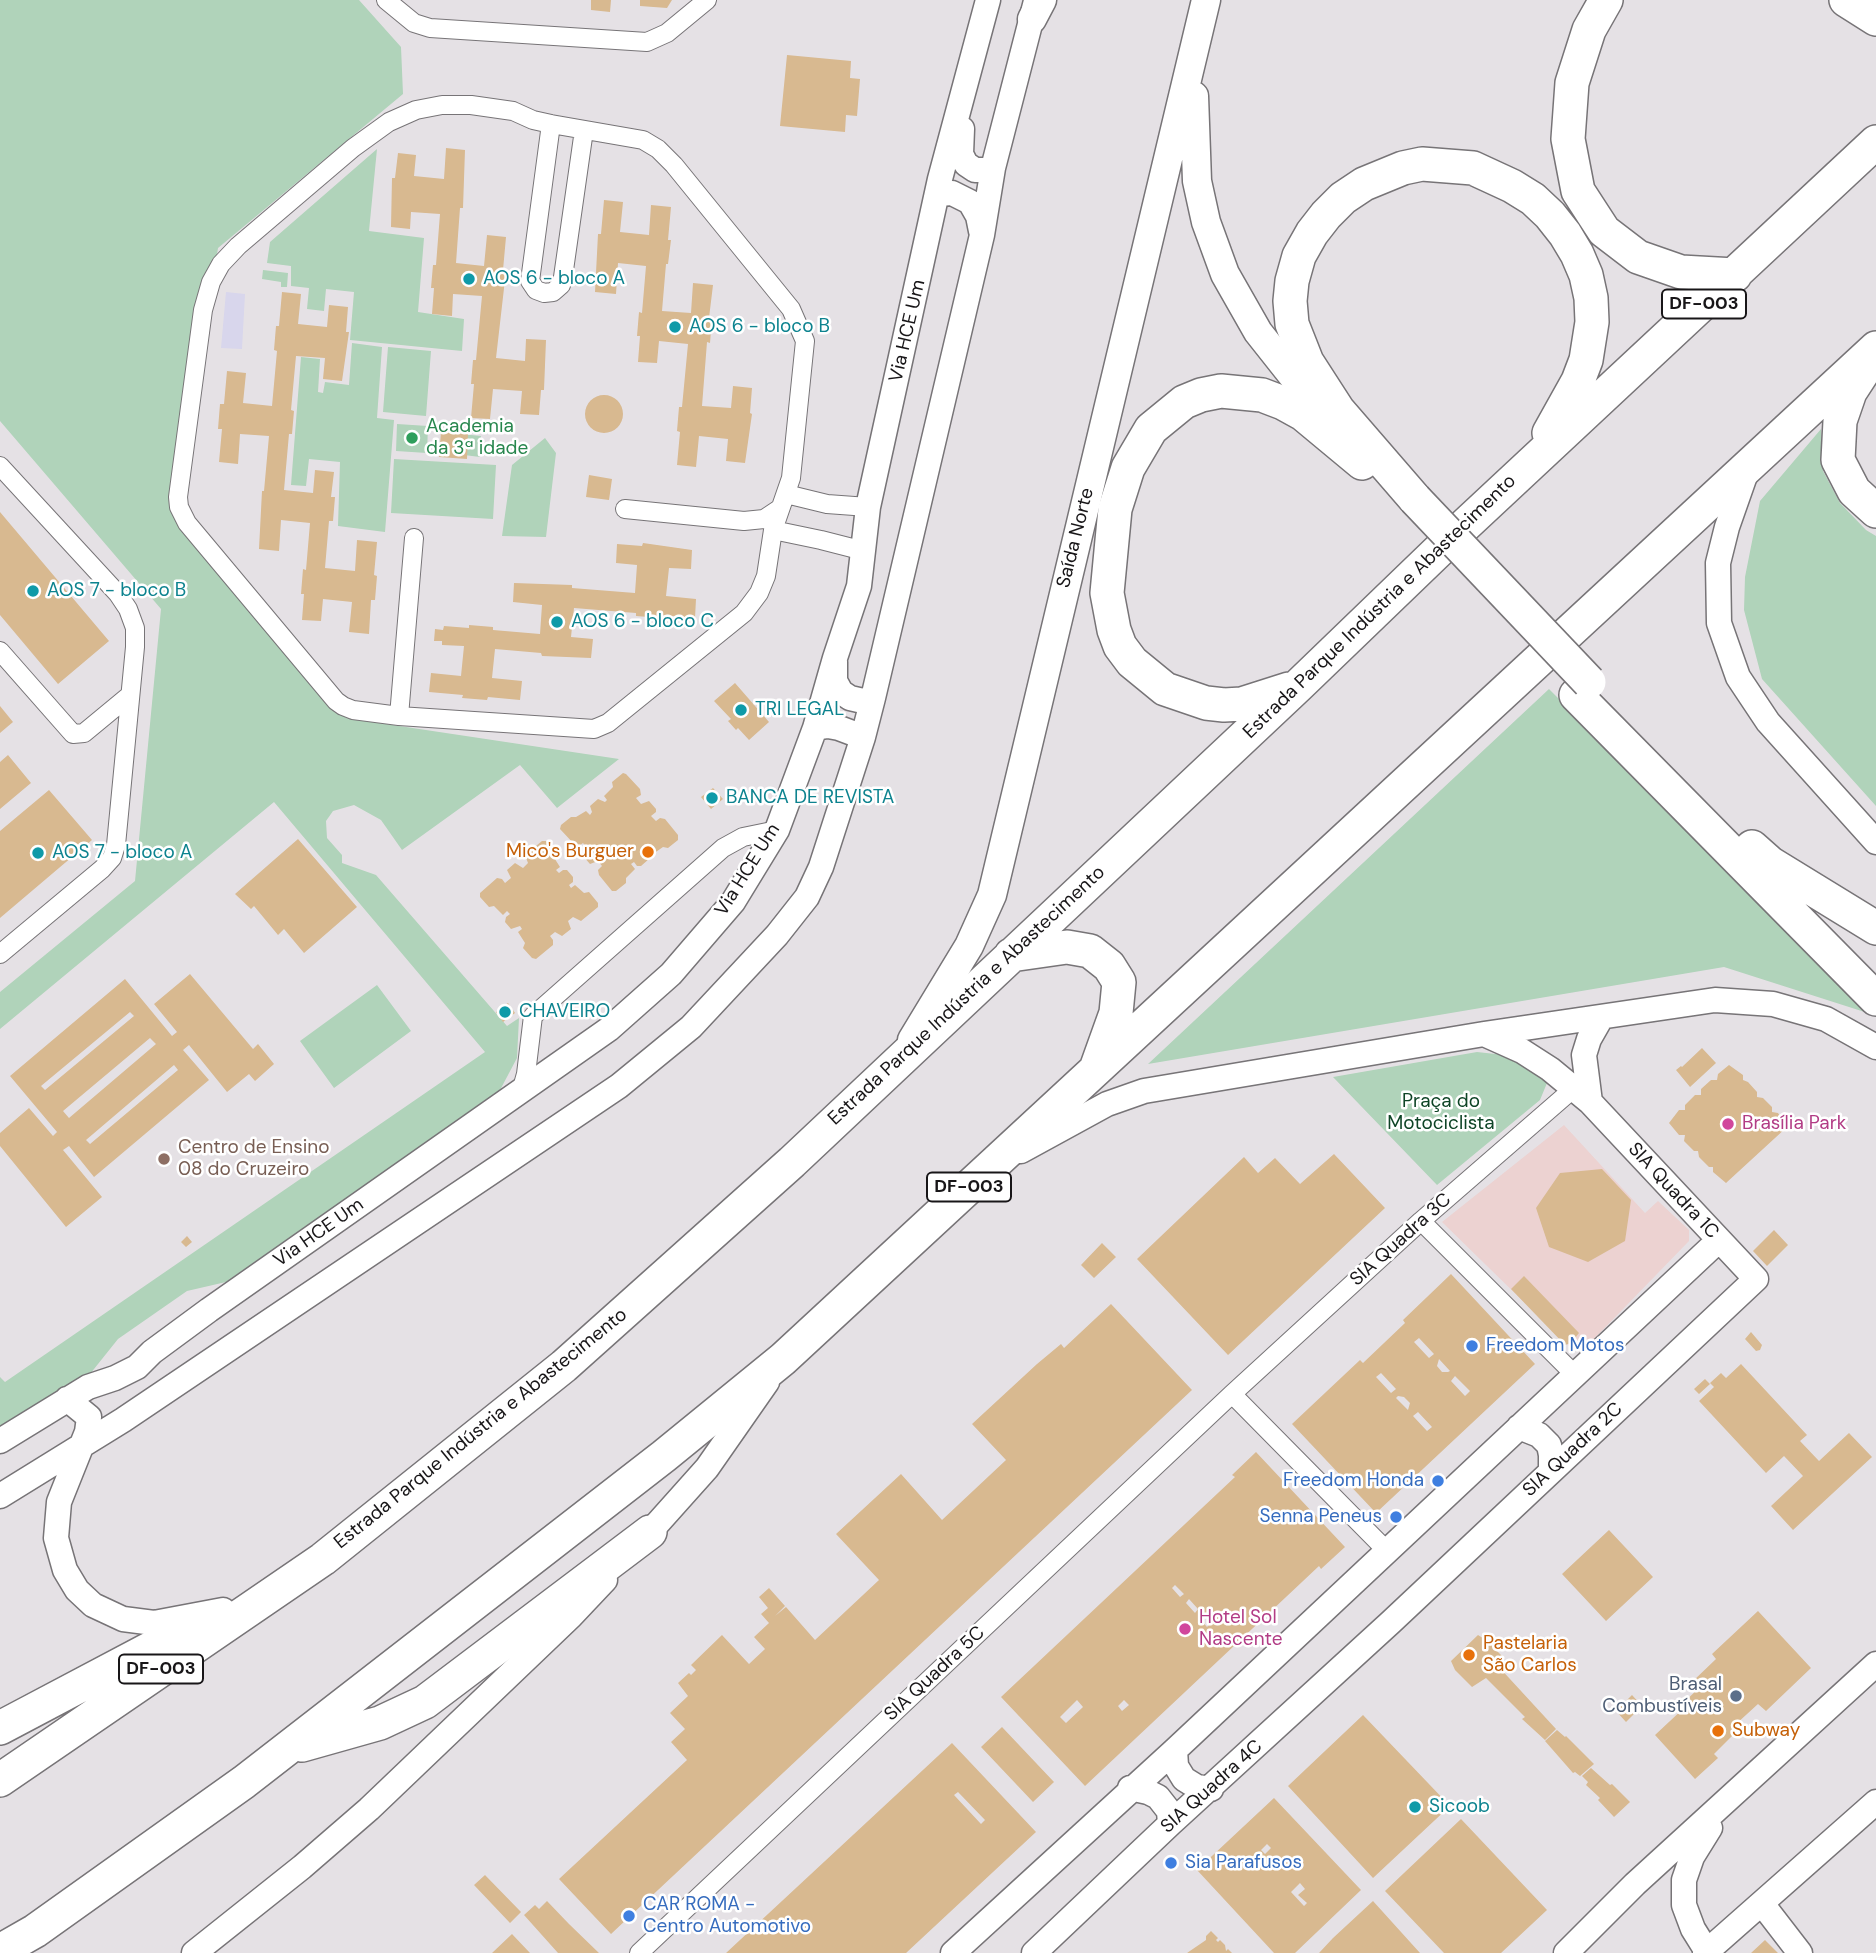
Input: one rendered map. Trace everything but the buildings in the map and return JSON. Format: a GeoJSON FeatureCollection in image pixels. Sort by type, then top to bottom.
{"type":"FeatureCollection","features":[{"type":"Feature","properties":{"kind":"highway"},"geometry":{"type":"LineString","coordinates":[[1606,0],[1589,30],[1572,83],[1568,139],[1578,191],[1604,231],[1638,257],[1681,272],[1734,275]]}},
{"type":"Feature","properties":{"kind":"highway","name":"Estrada Parque Indústria e Abastecimento"},"geometry":{"type":"LineString","coordinates":[[0,1780],[323,1559],[564,1366],[792,1162],[1531,463],[1876,142]]}},
{"type":"Feature","properties":{"kind":"highway"},"geometry":{"type":"LineString","coordinates":[[1410,506],[1338,410],[1307,362],[1292,324],[1290,301],[1292,281],[1300,256],[1311,233],[1326,215],[1343,198],[1364,184],[1403,168],[1422,164],[1473,168],[1512,186],[1533,199],[1550,215],[1577,254],[1591,298],[1592,322],[1586,360],[1566,404],[1531,463]]}},
{"type":"Feature","properties":{"kind":"highway"},"geometry":{"type":"LineString","coordinates":[[1876,350],[1850,392],[1840,421],[1838,460],[1854,491],[1876,511]]}},
{"type":"Feature","properties":{"kind":"highway","name":"DF-003"},"geometry":{"type":"LineString","coordinates":[[0,1951],[27,1942],[244,1782],[664,1456],[783,1359],[1876,350]]}},
{"type":"Feature","properties":{"kind":"highway"},"geometry":{"type":"LineString","coordinates":[[1298,686],[1242,704],[1206,703],[1165,689],[1132,662],[1120,646],[1114,630],[1107,593],[1115,509],[1128,468],[1151,429],[1184,402],[1202,395],[1241,391],[1283,403],[1303,414],[1360,460],[1410,506],[1876,999]]}},
{"type":"Feature","properties":{"kind":"highway"},"geometry":{"type":"LineString","coordinates":[[1582,689],[1770,863],[1876,928]]}},
{"type":"Feature","properties":{"kind":"highway"},"geometry":{"type":"LineString","coordinates":[[1011,955],[1067,947],[1090,951],[1109,966],[1119,982],[1116,1013],[1095,1072]]}},
{"type":"Feature","properties":{"kind":"highway"},"geometry":{"type":"LineString","coordinates":[[287,1749],[380,1723],[425,1702],[650,1532]]}},
{"type":"Feature","properties":{"kind":"highway"},"geometry":{"type":"LineString","coordinates":[[0,1728],[323,1559]]}},
{"type":"Feature","properties":{"kind":"main road","name":"Via HCE Um"},"geometry":{"type":"LineString","coordinates":[[0,1441],[88,1387],[136,1367],[209,1310],[609,1029],[671,974],[733,902],[777,830],[815,728],[859,586],[868,507],[938,194],[988,0]]}},
{"type":"Feature","properties":{"kind":"main road","name":"Saída Norte"},"geometry":{"type":"LineString","coordinates":[[901,1057],[969,946],[992,895],[1195,48],[1200,4]]}},
{"type":"Feature","properties":{"kind":"main road"},"geometry":{"type":"LineString","coordinates":[[0,1496],[122,1420],[619,1086],[691,1027],[778,936],[807,897],[821,867],[863,737],[982,235],[993,168],[1037,6]]}},
{"type":"Feature","properties":{"kind":"main road"},"geometry":{"type":"LineString","coordinates":[[1195,48],[1193,130],[1197,181],[1206,222],[1225,274],[1258,332],[1360,460]]}},
{"type":"Feature","properties":{"kind":"main road"},"geometry":{"type":"LineString","coordinates":[[975,52],[960,141],[961,154],[966,164],[975,170],[993,168]]}},
{"type":"Feature","properties":{"kind":"main road"},"geometry":{"type":"LineString","coordinates":[[938,194],[952,194],[971,202],[978,216],[982,235]]}},
{"type":"Feature","properties":{"kind":"main road"},"geometry":{"type":"LineString","coordinates":[[1748,467],[1727,527],[1718,564],[1719,623],[1738,677],[1768,722],[1876,842]]}},
{"type":"Feature","properties":{"kind":"main road"},"geometry":{"type":"LineString","coordinates":[[835,658],[835,681],[841,692],[850,698],[863,701],[873,698]]}},
{"type":"Feature","properties":{"kind":"main road"},"geometry":{"type":"LineString","coordinates":[[815,728],[839,727],[863,737]]}},
{"type":"Feature","properties":{"kind":"main road"},"geometry":{"type":"LineString","coordinates":[[990,1168],[1107,1104],[1144,1091],[1484,1034],[1715,1000],[1773,1004],[1826,1019],[1876,1047]]}},
{"type":"Feature","properties":{"kind":"main road"},"geometry":{"type":"LineString","coordinates":[[1581,1095],[1584,1055],[1589,1039],[1601,1018]]}},
{"type":"Feature","properties":{"kind":"main road","name":"SIA Quadra 1C"},"geometry":{"type":"LineString","coordinates":[[1484,1034],[1522,1051],[1550,1069],[1581,1095],[1756,1279]]}},
{"type":"Feature","properties":{"kind":"main road"},"geometry":{"type":"LineString","coordinates":[[953,1953],[1130,1788],[1175,1750],[1718,1240]]}},
{"type":"Feature","properties":{"kind":"main road","name":"SIA Quadra 2C"},"geometry":{"type":"LineString","coordinates":[[1391,1622],[1756,1279]]}},
{"type":"Feature","properties":{"kind":"main road"},"geometry":{"type":"LineString","coordinates":[[209,1310],[199,1333],[206,1347],[220,1355]]}},
{"type":"Feature","properties":{"kind":"main road"},"geometry":{"type":"LineString","coordinates":[[194,1953],[302,1867],[369,1809],[571,1616],[707,1468],[783,1359]]}},
{"type":"Feature","properties":{"kind":"main road"},"geometry":{"type":"LineString","coordinates":[[67,1399],[89,1417],[59,1502],[55,1538],[65,1570],[77,1590],[93,1605],[123,1619],[154,1623],[223,1610]]}},
{"type":"Feature","properties":{"kind":"main road"},"geometry":{"type":"LineString","coordinates":[[1519,1427],[1539,1435],[1549,1446],[1551,1469]]}},
{"type":"Feature","properties":{"kind":"main road","name":"SIA Quadra 4C"},"geometry":{"type":"LineString","coordinates":[[1034,1953],[1170,1824],[1212,1789],[1391,1622]]}},
{"type":"Feature","properties":{"kind":"main road"},"geometry":{"type":"LineString","coordinates":[[1566,1953],[1635,1884],[1876,1664]]}},
{"type":"Feature","properties":{"kind":"main road"},"geometry":{"type":"LineString","coordinates":[[1175,1750],[1176,1766],[1184,1779],[1197,1787],[1212,1789]]}},
{"type":"Feature","properties":{"kind":"main road"},"geometry":{"type":"LineString","coordinates":[[1130,1788],[1158,1797],[1168,1811],[1170,1824]]}},
{"type":"Feature","properties":{"kind":"main road"},"geometry":{"type":"LineString","coordinates":[[1731,1795],[1692,1857],[1684,1880],[1684,1905],[1693,1929],[1707,1952],[1876,1802]]}},
{"type":"Feature","properties":{"kind":"main road"},"geometry":{"type":"LineString","coordinates":[[1763,1905],[1800,1953]]}},
{"type":"Feature","properties":{"kind":"street"},"geometry":{"type":"LineString","coordinates":[[386,0],[414,23],[430,28],[647,43],[667,33],[707,0]]}},
{"type":"Feature","properties":{"kind":"street"},"geometry":{"type":"LineString","coordinates":[[442,105],[471,105],[513,111],[533,120],[584,130],[642,140],[658,149],[674,164],[791,309],[805,341],[791,478],[773,530],[766,576],[759,593],[744,613],[608,723],[594,729],[577,730],[398,716],[354,710],[337,701],[182,515],[178,498],[203,310],[211,282],[221,264],[238,246],[353,148],[389,122],[416,110],[442,105]]}},
{"type":"Feature","properties":{"kind":"street"},"geometry":{"type":"LineString","coordinates":[[551,124],[530,281],[536,290],[544,293],[553,292],[561,285],[584,130]]}},
{"type":"Feature","properties":{"kind":"street"},"geometry":{"type":"LineString","coordinates":[[0,466],[118,594],[128,609],[135,628],[116,845],[112,858],[0,954]]}},
{"type":"Feature","properties":{"kind":"street"},"geometry":{"type":"LineString","coordinates":[[625,509],[744,521],[764,519],[782,501],[868,507]]}},
{"type":"Feature","properties":{"kind":"street"},"geometry":{"type":"LineString","coordinates":[[773,530],[864,551]]}},
{"type":"Feature","properties":{"kind":"street"},"geometry":{"type":"LineString","coordinates":[[398,716],[414,538]]}},
{"type":"Feature","properties":{"kind":"street"},"geometry":{"type":"LineString","coordinates":[[0,651],[73,734],[84,733],[130,695]]}},
{"type":"Feature","properties":{"kind":"street"},"geometry":{"type":"LineString","coordinates":[[521,1092],[533,1016],[723,848],[743,837],[777,830]]}},
{"type":"Feature","properties":{"kind":"street","name":"SIA Quadra 3C"},"geometry":{"type":"LineString","coordinates":[[1232,1394],[1421,1221],[1581,1095]]}},
{"type":"Feature","properties":{"kind":"street"},"geometry":{"type":"LineString","coordinates":[[1421,1221],[1575,1375]]}},
{"type":"Feature","properties":{"kind":"street"},"geometry":{"type":"LineString","coordinates":[[1232,1394],[1387,1551]]}},
{"type":"Feature","properties":{"kind":"street","name":"SIA Quadra 5C"},"geometry":{"type":"LineString","coordinates":[[639,1953],[1232,1394]]}},
{"type":"Feature","properties":{"kind":"shaded area"},"geometry":{"type":"Polygon","coordinates":[[[226,292],[245,294],[242,349],[221,348],[226,292]]]}},
{"type":"Feature","properties":{"kind":"shaded area"},"geometry":{"type":"Polygon","coordinates":[[[1564,1125],[1645,1213],[1658,1201],[1689,1230],[1689,1241],[1591,1342],[1574,1351],[1442,1222],[1564,1125]]]}},
{"type":"Feature","properties":{"kind":"green space"},"geometry":{"type":"Polygon","coordinates":[[[0,0],[359,0],[401,47],[403,94],[218,248],[179,503],[346,718],[619,759],[557,808],[520,765],[402,850],[381,820],[354,805],[333,811],[326,821],[327,838],[342,855],[342,863],[376,875],[507,1026],[519,1018],[517,1058],[499,1092],[226,1282],[187,1291],[118,1339],[82,1384],[0,1428],[0,1377],[5,1382],[485,1052],[274,802],[0,1029],[0,992],[135,881],[161,609],[0,421],[0,0]]]}},
{"type":"Feature","properties":{"kind":"green space"},"geometry":{"type":"Polygon","coordinates":[[[377,149],[369,231],[424,238],[418,312],[464,319],[462,351],[350,340],[354,292],[326,289],[324,311],[307,309],[309,288],[291,286],[291,266],[267,263],[270,242],[377,149]]]}},
{"type":"Feature","properties":{"kind":"green space"},"geometry":{"type":"Polygon","coordinates":[[[263,270],[288,273],[287,287],[281,287],[281,282],[262,279],[263,270]]]}},
{"type":"Feature","properties":{"kind":"green space"},"geometry":{"type":"Polygon","coordinates":[[[352,343],[382,347],[377,418],[394,420],[385,532],[338,526],[340,462],[309,459],[306,486],[291,485],[301,357],[320,359],[318,392],[323,393],[325,382],[349,385],[352,343]]]}},
{"type":"Feature","properties":{"kind":"green space"},"geometry":{"type":"Polygon","coordinates":[[[388,347],[431,351],[426,416],[383,412],[388,347]]]}},
{"type":"Feature","properties":{"kind":"green space","name":"Academia da 3ª idade"},"geometry":{"type":"Polygon","coordinates":[[[397,424],[428,426],[427,453],[396,451],[397,424]]]}},
{"type":"Feature","properties":{"kind":"green space"},"geometry":{"type":"Polygon","coordinates":[[[1821,429],[1823,471],[1840,503],[1866,530],[1876,536],[1876,806],[1762,679],[1744,610],[1745,577],[1760,501],[1821,429]]]}},
{"type":"Feature","properties":{"kind":"green space"},"geometry":{"type":"Polygon","coordinates":[[[451,433],[481,436],[480,457],[448,453],[451,433]]]}},
{"type":"Feature","properties":{"kind":"green space"},"geometry":{"type":"Polygon","coordinates":[[[545,438],[556,453],[546,537],[502,536],[512,465],[545,438]]]}},
{"type":"Feature","properties":{"kind":"green space"},"geometry":{"type":"Polygon","coordinates":[[[394,459],[496,465],[493,519],[391,513],[394,459]]]}},
{"type":"Feature","properties":{"kind":"green space"},"geometry":{"type":"Polygon","coordinates":[[[1549,689],[1874,1015],[1724,967],[1148,1064],[1549,689]]]}},
{"type":"Feature","properties":{"kind":"green space"},"geometry":{"type":"Polygon","coordinates":[[[377,985],[411,1031],[334,1088],[300,1041],[377,985]]]}},
{"type":"Feature","properties":{"kind":"green space","name":"Praça do Motociclista"},"geometry":{"type":"Polygon","coordinates":[[[1477,1052],[1523,1057],[1547,1083],[1540,1100],[1437,1185],[1333,1077],[1477,1052]]]}},
{"type":"Feature","properties":{"kind":"place","name":"AOS 6 - bloco A"},"geometry":{"type":"Point","coordinates":[469,279]}},
{"type":"Feature","properties":{"kind":"place","name":"AOS 6 - bloco B"},"geometry":{"type":"Point","coordinates":[675,327]}},
{"type":"Feature","properties":{"kind":"place","name":"Academia da 3ª idade"},"geometry":{"type":"Point","coordinates":[412,438]}},
{"type":"Feature","properties":{"kind":"place","name":"AOS 7 - bloco B"},"geometry":{"type":"Point","coordinates":[33,591]}},
{"type":"Feature","properties":{"kind":"place","name":"AOS 6 - bloco C"},"geometry":{"type":"Point","coordinates":[557,622]}},
{"type":"Feature","properties":{"kind":"place","name":"TRI LEGAL"},"geometry":{"type":"Point","coordinates":[741,710]}},
{"type":"Feature","properties":{"kind":"place","name":"BANCA DE REVISTA"},"geometry":{"type":"Point","coordinates":[712,798]}},
{"type":"Feature","properties":{"kind":"place","name":"Mico's Burguer"},"geometry":{"type":"Point","coordinates":[648,852]}},
{"type":"Feature","properties":{"kind":"place","name":"AOS 7 - bloco A"},"geometry":{"type":"Point","coordinates":[38,853]}},
{"type":"Feature","properties":{"kind":"place","name":"CHAVEIRO"},"geometry":{"type":"Point","coordinates":[505,1012]}},
{"type":"Feature","properties":{"kind":"place","name":"Brasília Park"},"geometry":{"type":"Point","coordinates":[1728,1124]}},
{"type":"Feature","properties":{"kind":"place","name":"Centro de Ensino 08 do Cruzeiro"},"geometry":{"type":"Point","coordinates":[164,1159]}},
{"type":"Feature","properties":{"kind":"place","name":"Freedom Motos"},"geometry":{"type":"Point","coordinates":[1472,1346]}},
{"type":"Feature","properties":{"kind":"place","name":"Freedom Honda"},"geometry":{"type":"Point","coordinates":[1438,1481]}},
{"type":"Feature","properties":{"kind":"place","name":"Senna Peneus"},"geometry":{"type":"Point","coordinates":[1396,1517]}},
{"type":"Feature","properties":{"kind":"place","name":"Hotel Sol Nascente"},"geometry":{"type":"Point","coordinates":[1185,1629]}},
{"type":"Feature","properties":{"kind":"place","name":"Pastelaria São Carlos"},"geometry":{"type":"Point","coordinates":[1469,1655]}},
{"type":"Feature","properties":{"kind":"place","name":"Brasal Combustíveis"},"geometry":{"type":"Point","coordinates":[1736,1696]}},
{"type":"Feature","properties":{"kind":"place","name":"Subway"},"geometry":{"type":"Point","coordinates":[1718,1731]}},
{"type":"Feature","properties":{"kind":"place","name":"Sicoob"},"geometry":{"type":"Point","coordinates":[1415,1807]}},
{"type":"Feature","properties":{"kind":"place","name":"Sia Parafusos"},"geometry":{"type":"Point","coordinates":[1171,1863]}},
{"type":"Feature","properties":{"kind":"place","name":"CAR ROMA - Centro Automotivo"},"geometry":{"type":"Point","coordinates":[629,1916]}}]}
